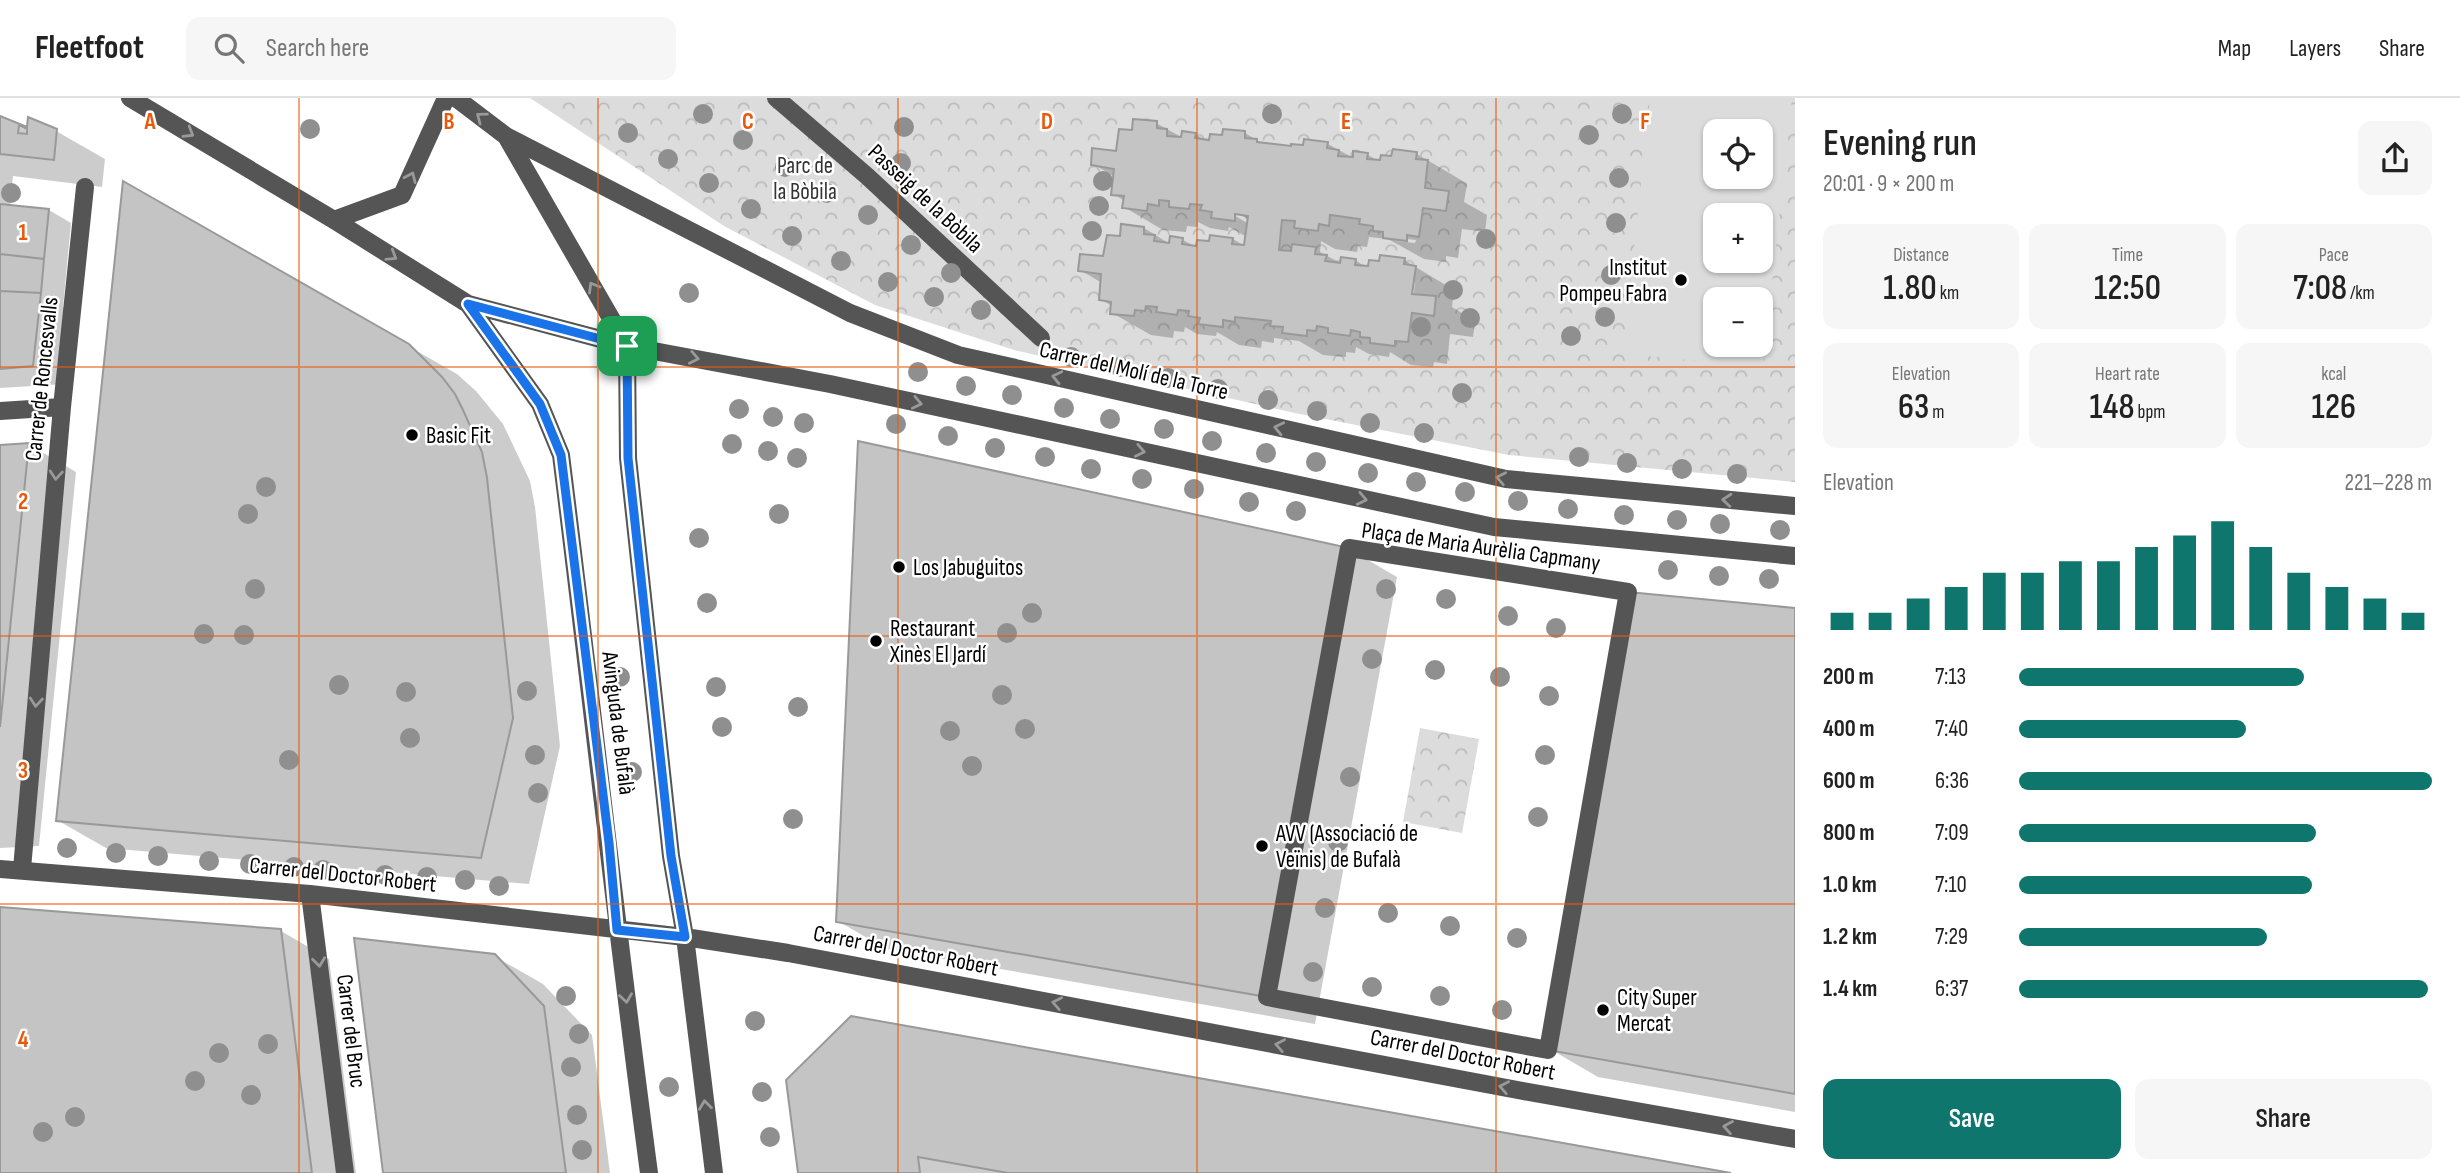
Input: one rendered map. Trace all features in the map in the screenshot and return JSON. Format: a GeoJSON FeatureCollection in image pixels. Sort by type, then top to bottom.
{"type":"FeatureCollection","features":[{"type":"Feature","properties":{"kind":"street"},"geometry":{"type":"LineString","coordinates":[[130,98],[468,304],[627,346],[830,384],[1494,527],[1795,556]]}},
{"type":"Feature","properties":{"kind":"street"},"geometry":{"type":"LineString","coordinates":[[334,220],[402,195],[446,98]]}},
{"type":"Feature","properties":{"kind":"street","name":"Carrer del Molí de la Torre"},"geometry":{"type":"LineString","coordinates":[[456,98],[506,136],[850,313],[958,355],[1506,479],[1795,506]]}},
{"type":"Feature","properties":{"kind":"street","name":"Passeig de la Bòbila"},"geometry":{"type":"LineString","coordinates":[[776,98],[867,176],[1041,338]]}},
{"type":"Feature","properties":{"kind":"street","name":"Carrer del Molí de la Torre"},"geometry":{"type":"LineString","coordinates":[[506,136],[627,346]]}},
{"type":"Feature","properties":{"kind":"street","name":"Carrer de Roncesvalls"},"geometry":{"type":"LineString","coordinates":[[22,869],[62,407],[86,187]]}},
{"type":"Feature","properties":{"kind":"street","name":"Avinguda de Bufalà"},"geometry":{"type":"LineString","coordinates":[[468,304],[540,404],[561,455],[617,930],[649,1173]]}},
{"type":"Feature","properties":{"kind":"street","name":"Avinguda de Bufalà"},"geometry":{"type":"LineString","coordinates":[[627,346],[628,458],[671,856],[685,937],[714,1173]]}},
{"type":"Feature","properties":{"kind":"street"},"geometry":{"type":"LineString","coordinates":[[0,411],[62,407]]}},
{"type":"Feature","properties":{"kind":"street","name":"Plaça de Maria Aurèlia Capmany"},"geometry":{"type":"LineString","coordinates":[[1349,548],[1628,592],[1548,1050],[1267,997],[1349,548]]}},
{"type":"Feature","properties":{"kind":"street","name":"Carrer del Doctor Robert"},"geometry":{"type":"LineString","coordinates":[[0,869],[310,894],[685,937],[802,955],[1523,1091],[1795,1139]]}},
{"type":"Feature","properties":{"kind":"street","name":"Carrer del Bruc"},"geometry":{"type":"LineString","coordinates":[[310,894],[345,1173]]}},
{"type":"Feature","properties":{"kind":"green space","name":"Parc de la Bòbila"},"geometry":{"type":"Polygon","coordinates":[[[530,98],[1795,98],[1795,482],[1509,455],[1295,413],[1014,350],[875,305],[724,226],[530,98]]]}},
{"type":"Feature","properties":{"kind":"green space"},"geometry":{"type":"Polygon","coordinates":[[[1650,98],[1792,98],[1772,287],[1703,287],[1703,357],[1764,357],[1763,367],[1623,354],[1650,98]]]}},
{"type":"Feature","properties":{"kind":"green space"},"geometry":{"type":"Polygon","coordinates":[[[1420,728],[1479,739],[1462,833],[1403,822],[1420,728]]]}},
{"type":"Feature","properties":{"kind":"building"},"geometry":{"type":"Polygon","coordinates":[[[0,116],[27,127],[28,117],[57,129],[54,160],[0,154],[0,116]],[[19,125],[18,133],[27,134],[27,129],[19,125]]]}},
{"type":"Feature","properties":{"kind":"building"},"geometry":{"type":"Polygon","coordinates":[[[1133,119],[1157,121],[1157,128],[1167,129],[1167,136],[1181,137],[1182,131],[1196,133],[1195,138],[1209,140],[1210,134],[1222,135],[1223,129],[1245,131],[1245,138],[1257,139],[1257,142],[1291,146],[1303,145],[1304,139],[1328,142],[1327,148],[1339,150],[1338,156],[1353,157],[1353,151],[1368,153],[1367,159],[1380,160],[1381,155],[1391,156],[1393,149],[1417,152],[1416,159],[1428,160],[1425,188],[1449,191],[1446,211],[1423,208],[1419,237],[1407,235],[1407,241],[1383,238],[1383,232],[1373,231],[1373,226],[1359,224],[1360,219],[1330,215],[1329,226],[1319,224],[1318,231],[1294,228],[1295,221],[1282,220],[1279,250],[1291,251],[1292,244],[1316,247],[1315,254],[1327,255],[1325,261],[1340,263],[1341,257],[1356,259],[1355,265],[1368,266],[1369,260],[1379,261],[1380,255],[1405,258],[1404,264],[1416,266],[1412,294],[1436,296],[1434,316],[1412,313],[1408,342],[1395,341],[1395,346],[1370,343],[1370,338],[1360,337],[1360,332],[1351,330],[1350,336],[1328,333],[1328,328],[1317,326],[1316,331],[1307,330],[1307,336],[1282,333],[1283,327],[1270,326],[1271,321],[1235,317],[1235,322],[1223,320],[1223,327],[1198,324],[1200,318],[1188,316],[1189,311],[1178,310],[1177,315],[1156,312],[1157,307],[1146,306],[1145,311],[1135,310],[1134,316],[1110,314],[1111,302],[1099,300],[1101,274],[1078,271],[1080,254],[1103,256],[1107,235],[1120,236],[1121,224],[1144,227],[1144,234],[1155,235],[1154,241],[1169,243],[1170,236],[1183,238],[1182,244],[1196,246],[1197,240],[1209,241],[1210,235],[1233,238],[1232,244],[1244,245],[1248,216],[1235,214],[1235,221],[1211,218],[1212,212],[1200,210],[1202,205],[1190,204],[1189,209],[1169,207],[1169,201],[1159,200],[1159,206],[1148,204],[1147,211],[1122,208],[1124,196],[1111,195],[1114,169],[1091,165],[1092,148],[1116,151],[1119,129],[1132,130],[1133,119]]]}},
{"type":"Feature","properties":{"kind":"building"},"geometry":{"type":"Polygon","coordinates":[[[123,181],[409,344],[455,394],[482,452],[487,478],[513,718],[481,858],[56,821],[123,181]]]}},
{"type":"Feature","properties":{"kind":"building"},"geometry":{"type":"Polygon","coordinates":[[[0,204],[49,209],[44,259],[0,254],[0,204]]]}},
{"type":"Feature","properties":{"kind":"building"},"geometry":{"type":"Polygon","coordinates":[[[0,254],[44,259],[41,293],[0,291],[0,254]]]}},
{"type":"Feature","properties":{"kind":"building"},"geometry":{"type":"Polygon","coordinates":[[[0,291],[41,293],[33,366],[0,369],[0,291]]]}},
{"type":"Feature","properties":{"kind":"building"},"geometry":{"type":"Polygon","coordinates":[[[858,441],[1349,548],[1267,997],[836,922],[858,441]]]}},
{"type":"Feature","properties":{"kind":"building"},"geometry":{"type":"Polygon","coordinates":[[[29,443],[0,727],[0,445],[29,443]]]}},
{"type":"Feature","properties":{"kind":"building"},"geometry":{"type":"Polygon","coordinates":[[[1628,592],[1795,608],[1795,1094],[1548,1050],[1628,592]]]}},
{"type":"Feature","properties":{"kind":"building"},"geometry":{"type":"Polygon","coordinates":[[[0,907],[281,929],[312,1173],[0,1173],[0,907]]]}},
{"type":"Feature","properties":{"kind":"building"},"geometry":{"type":"Polygon","coordinates":[[[354,938],[495,954],[544,1006],[566,1173],[383,1173],[354,938]]]}},
{"type":"Feature","properties":{"kind":"building"},"geometry":{"type":"Polygon","coordinates":[[[851,1016],[1731,1173],[1008,1173],[918,1157],[920,1173],[798,1173],[786,1080],[851,1016]]]}},
{"type":"Feature","properties":{"kind":"place","name":"Institut Pompeu Fabra"},"geometry":{"type":"Point","coordinates":[1681,280]}},
{"type":"Feature","properties":{"kind":"place","name":"Basic Fit"},"geometry":{"type":"Point","coordinates":[412,435]}},
{"type":"Feature","properties":{"kind":"place","name":"Los Jabuguitos"},"geometry":{"type":"Point","coordinates":[899,567]}},
{"type":"Feature","properties":{"kind":"place","name":"Restaurant Xinès El Jardí"},"geometry":{"type":"Point","coordinates":[876,641]}},
{"type":"Feature","properties":{"kind":"place","name":"AVV (Associació de Veïnis) de Bufalà"},"geometry":{"type":"Point","coordinates":[1262,846]}},
{"type":"Feature","properties":{"kind":"place","name":"City Super Mercat"},"geometry":{"type":"Point","coordinates":[1603,1010]}},
{"type":"Feature","properties":{"kind":"route"},"geometry":{"type":"LineString","coordinates":[[468,304],[627,346],[628,458],[671,856],[685,937],[617,930],[609,843],[561,455],[540,404],[468,304]]}}]}
